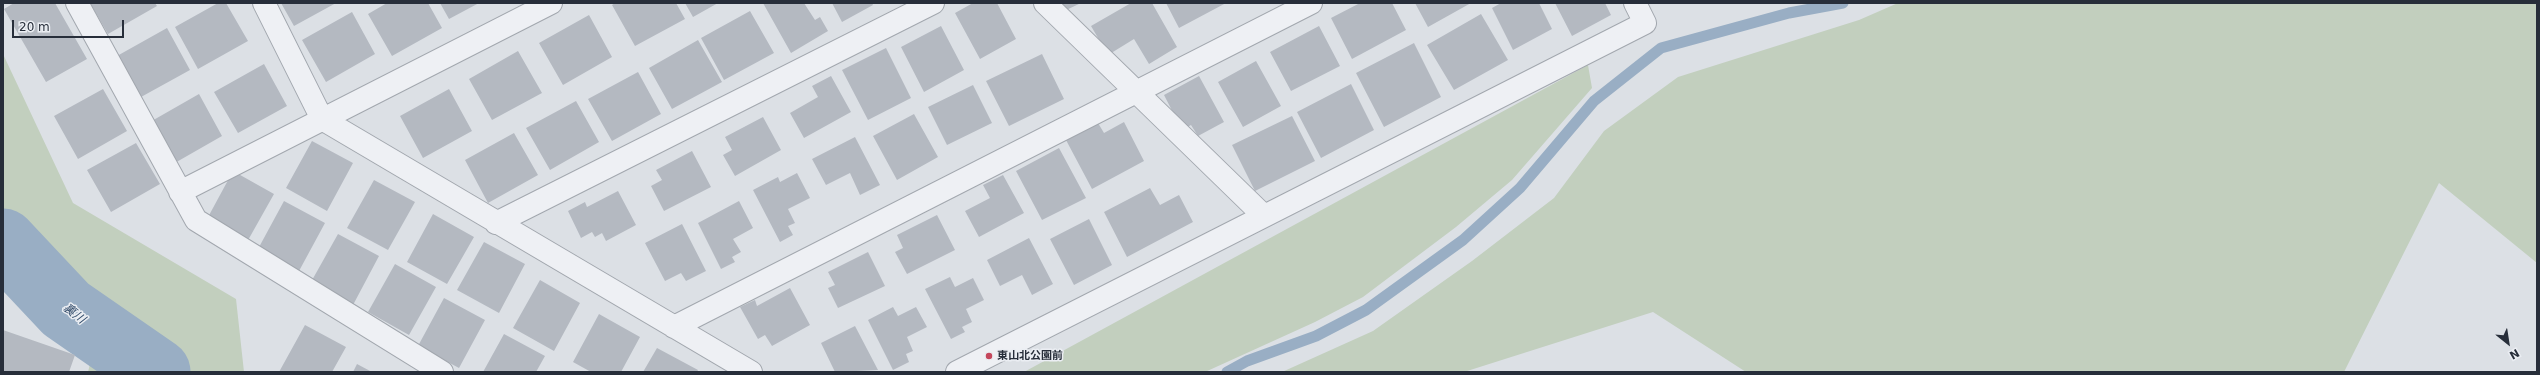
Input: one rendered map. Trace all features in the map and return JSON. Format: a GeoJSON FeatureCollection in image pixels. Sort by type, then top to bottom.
{"type":"FeatureCollection","features":[{"type":"Feature","properties":{"kind":"street"},"geometry":{"type":"LineString","coordinates":[[77,3],[196,220],[442,372]]}},
{"type":"Feature","properties":{"kind":"street"},"geometry":{"type":"LineString","coordinates":[[264,3],[322,119],[751,372]]}},
{"type":"Feature","properties":{"kind":"street"},"geometry":{"type":"LineString","coordinates":[[180,192],[551,3]]}},
{"type":"Feature","properties":{"kind":"street"},"geometry":{"type":"LineString","coordinates":[[496,223],[932,3]]}},
{"type":"Feature","properties":{"kind":"street"},"geometry":{"type":"LineString","coordinates":[[1045,3],[1264,216]]}},
{"type":"Feature","properties":{"kind":"street"},"geometry":{"type":"LineString","coordinates":[[674,327],[1311,3]]}},
{"type":"Feature","properties":{"kind":"street"},"geometry":{"type":"LineString","coordinates":[[957,372],[1645,23],[1635,3]]}},
{"type":"Feature","properties":{"kind":"green space"},"geometry":{"type":"Polygon","coordinates":[[[1898,3],[2537,3],[2537,263],[2439,183],[2344,372],[1746,372],[1653,312],[1464,372],[1282,372],[1373,331],[1472,261],[1554,198],[1604,131],[1678,77],[1859,20],[1898,3]]]}},
{"type":"Feature","properties":{"kind":"green space"},"geometry":{"type":"Polygon","coordinates":[[[3,54],[73,203],[236,299],[244,372],[181,372],[74,302],[18,230],[3,209],[3,54]]]}},
{"type":"Feature","properties":{"kind":"green space"},"geometry":{"type":"Polygon","coordinates":[[[1588,65],[1592,88],[1512,180],[1456,227],[1363,297],[1315,322],[1205,372],[1024,372],[1588,65]]]}},
{"type":"Feature","properties":{"kind":"green space"},"geometry":{"type":"Polygon","coordinates":[[[91,360],[115,372],[88,372],[91,360]]]}},
{"type":"Feature","properties":{"kind":"building"},"geometry":{"type":"Polygon","coordinates":[[[14,3],[55,3],[87,59],[46,82],[4,9],[14,3]]]}},
{"type":"Feature","properties":{"kind":"building"},"geometry":{"type":"Polygon","coordinates":[[[90,3],[155,3],[157,6],[108,34],[90,3]]]}},
{"type":"Feature","properties":{"kind":"building"},"geometry":{"type":"Polygon","coordinates":[[[218,3],[226,3],[248,41],[198,69],[175,27],[218,3]]]}},
{"type":"Feature","properties":{"kind":"building"},"geometry":{"type":"Polygon","coordinates":[[[281,3],[336,3],[294,26],[281,3]]]}},
{"type":"Feature","properties":{"kind":"building"},"geometry":{"type":"Polygon","coordinates":[[[387,3],[428,3],[442,28],[392,56],[368,14],[387,3]]]}},
{"type":"Feature","properties":{"kind":"building"},"geometry":{"type":"Polygon","coordinates":[[[440,3],[479,3],[449,19],[440,3]]]}},
{"type":"Feature","properties":{"kind":"building"},"geometry":{"type":"Polygon","coordinates":[[[615,3],[676,3],[685,19],[635,46],[612,5],[615,3]]]}},
{"type":"Feature","properties":{"kind":"building"},"geometry":{"type":"Polygon","coordinates":[[[685,3],[718,3],[693,17],[685,3]]]}},
{"type":"Feature","properties":{"kind":"building"},"geometry":{"type":"Polygon","coordinates":[[[763,3],[804,3],[815,20],[820,17],[828,31],[791,53],[763,3]]]}},
{"type":"Feature","properties":{"kind":"building"},"geometry":{"type":"Polygon","coordinates":[[[832,3],[872,3],[873,5],[842,22],[832,3]]]}},
{"type":"Feature","properties":{"kind":"building"},"geometry":{"type":"Polygon","coordinates":[[[973,3],[997,3],[1016,39],[980,59],[955,13],[973,3]]]}},
{"type":"Feature","properties":{"kind":"building"},"geometry":{"type":"Polygon","coordinates":[[[1058,3],[1081,3],[1062,12],[1058,3]]]}},
{"type":"Feature","properties":{"kind":"building"},"geometry":{"type":"Polygon","coordinates":[[[1131,3],[1152,3],[1177,47],[1149,64],[1134,39],[1108,55],[1091,26],[1131,3]]]}},
{"type":"Feature","properties":{"kind":"building"},"geometry":{"type":"Polygon","coordinates":[[[1166,3],[1226,3],[1179,28],[1166,3]]]}},
{"type":"Feature","properties":{"kind":"building"},"geometry":{"type":"Polygon","coordinates":[[[1360,3],[1392,3],[1406,30],[1352,59],[1331,18],[1360,3]]]}},
{"type":"Feature","properties":{"kind":"building"},"geometry":{"type":"Polygon","coordinates":[[[1415,3],[1471,3],[1428,27],[1415,3]]]}},
{"type":"Feature","properties":{"kind":"building"},"geometry":{"type":"Polygon","coordinates":[[[1501,3],[1539,3],[1552,29],[1513,50],[1492,8],[1501,3]]]}},
{"type":"Feature","properties":{"kind":"building"},"geometry":{"type":"Polygon","coordinates":[[[1555,3],[1605,3],[1611,15],[1572,36],[1555,3]]]}},
{"type":"Feature","properties":{"kind":"building"},"geometry":{"type":"Polygon","coordinates":[[[750,11],[774,53],[724,80],[701,38],[750,11]]]}},
{"type":"Feature","properties":{"kind":"building"},"geometry":{"type":"Polygon","coordinates":[[[352,12],[375,54],[326,82],[302,40],[352,12]]]}},
{"type":"Feature","properties":{"kind":"building"},"geometry":{"type":"Polygon","coordinates":[[[1481,14],[1508,60],[1454,90],[1427,45],[1481,14]]]}},
{"type":"Feature","properties":{"kind":"building"},"geometry":{"type":"Polygon","coordinates":[[[589,15],[612,57],[563,85],[539,43],[589,15]]]}},
{"type":"Feature","properties":{"kind":"building"},"geometry":{"type":"Polygon","coordinates":[[[941,26],[964,70],[924,92],[901,47],[941,26]]]}},
{"type":"Feature","properties":{"kind":"building"},"geometry":{"type":"Polygon","coordinates":[[[1319,26],[1340,66],[1291,91],[1270,52],[1319,26]]]}},
{"type":"Feature","properties":{"kind":"building"},"geometry":{"type":"Polygon","coordinates":[[[167,28],[190,70],[141,97],[117,56],[167,28]]]}},
{"type":"Feature","properties":{"kind":"building"},"geometry":{"type":"Polygon","coordinates":[[[698,40],[722,82],[672,109],[649,68],[698,40]]]}},
{"type":"Feature","properties":{"kind":"building"},"geometry":{"type":"Polygon","coordinates":[[[1414,43],[1441,97],[1384,127],[1356,73],[1414,43]]]}},
{"type":"Feature","properties":{"kind":"building"},"geometry":{"type":"Polygon","coordinates":[[[886,48],[911,98],[868,120],[842,70],[886,48]]]}},
{"type":"Feature","properties":{"kind":"building"},"geometry":{"type":"Polygon","coordinates":[[[518,51],[542,93],[492,120],[469,79],[518,51]]]}},
{"type":"Feature","properties":{"kind":"building"},"geometry":{"type":"Polygon","coordinates":[[[1042,54],[1064,99],[1009,126],[986,81],[1042,54]]]}},
{"type":"Feature","properties":{"kind":"building"},"geometry":{"type":"Polygon","coordinates":[[[1256,61],[1281,106],[1243,127],[1218,82],[1256,61]]]}},
{"type":"Feature","properties":{"kind":"building"},"geometry":{"type":"Polygon","coordinates":[[[264,64],[287,106],[238,133],[214,92],[264,64]]]}},
{"type":"Feature","properties":{"kind":"building"},"geometry":{"type":"Polygon","coordinates":[[[638,72],[661,114],[612,141],[588,99],[638,72]]]}},
{"type":"Feature","properties":{"kind":"building"},"geometry":{"type":"Polygon","coordinates":[[[831,76],[851,112],[804,138],[790,113],[818,97],[812,86],[831,76]]]}},
{"type":"Feature","properties":{"kind":"building"},"geometry":{"type":"Polygon","coordinates":[[[1199,76],[1224,122],[1198,136],[1191,125],[1182,130],[1164,95],[1199,76]]]}},
{"type":"Feature","properties":{"kind":"building"},"geometry":{"type":"Polygon","coordinates":[[[1351,84],[1374,130],[1321,158],[1297,112],[1351,84]]]}},
{"type":"Feature","properties":{"kind":"building"},"geometry":{"type":"Polygon","coordinates":[[[973,85],[992,123],[947,145],[928,107],[973,85]]]}},
{"type":"Feature","properties":{"kind":"building"},"geometry":{"type":"Polygon","coordinates":[[[103,89],[127,131],[78,159],[54,116],[103,89]]]}},
{"type":"Feature","properties":{"kind":"building"},"geometry":{"type":"Polygon","coordinates":[[[449,89],[472,131],[423,158],[400,116],[449,89]]]}},
{"type":"Feature","properties":{"kind":"building"},"geometry":{"type":"Polygon","coordinates":[[[199,94],[222,136],[173,164],[150,122],[199,94]]]}},
{"type":"Feature","properties":{"kind":"building"},"geometry":{"type":"Polygon","coordinates":[[[576,101],[599,142],[550,170],[526,128],[576,101]]]}},
{"type":"Feature","properties":{"kind":"building"},"geometry":{"type":"Polygon","coordinates":[[[914,114],[938,157],[897,180],[873,136],[914,114]]]}},
{"type":"Feature","properties":{"kind":"building"},"geometry":{"type":"Polygon","coordinates":[[[1292,116],[1315,161],[1255,191],[1232,145],[1292,116]]]}},
{"type":"Feature","properties":{"kind":"building"},"geometry":{"type":"Polygon","coordinates":[[[763,117],[781,150],[735,176],[723,155],[732,150],[725,137],[763,117]]]}},
{"type":"Feature","properties":{"kind":"building"},"geometry":{"type":"Polygon","coordinates":[[[1124,122],[1144,161],[1092,189],[1066,140],[1098,123],[1104,133],[1124,122]]]}},
{"type":"Feature","properties":{"kind":"building"},"geometry":{"type":"Polygon","coordinates":[[[514,133],[538,175],[488,203],[465,160],[514,133]]]}},
{"type":"Feature","properties":{"kind":"building"},"geometry":{"type":"Polygon","coordinates":[[[855,137],[880,185],[860,195],[850,173],[826,185],[812,159],[855,137]]]}},
{"type":"Feature","properties":{"kind":"building"},"geometry":{"type":"Polygon","coordinates":[[[312,141],[353,163],[327,211],[286,188],[312,141]]]}},
{"type":"Feature","properties":{"kind":"building"},"geometry":{"type":"Polygon","coordinates":[[[136,143],[160,184],[111,212],[87,170],[136,143]]]}},
{"type":"Feature","properties":{"kind":"building"},"geometry":{"type":"Polygon","coordinates":[[[1059,148],[1086,198],[1042,220],[1016,171],[1059,148]]]}},
{"type":"Feature","properties":{"kind":"building"},"geometry":{"type":"Polygon","coordinates":[[[692,151],[711,187],[664,211],[651,186],[662,180],[656,170],[692,151]]]}},
{"type":"Feature","properties":{"kind":"building"},"geometry":{"type":"Polygon","coordinates":[[[233,171],[274,194],[247,242],[207,219],[233,171]]]}},
{"type":"Feature","properties":{"kind":"building"},"geometry":{"type":"Polygon","coordinates":[[[797,173],[810,198],[788,209],[795,223],[788,226],[793,235],[780,242],[753,190],[778,177],[780,182],[797,173]]]}},
{"type":"Feature","properties":{"kind":"building"},"geometry":{"type":"Polygon","coordinates":[[[1003,175],[1024,213],[979,237],[965,211],[990,198],[983,185],[1003,175]]]}},
{"type":"Feature","properties":{"kind":"building"},"geometry":{"type":"Polygon","coordinates":[[[374,180],[415,202],[388,250],[347,228],[374,180]]]}},
{"type":"Feature","properties":{"kind":"building"},"geometry":{"type":"Polygon","coordinates":[[[1150,188],[1160,205],[1179,195],[1193,222],[1127,257],[1104,212],[1150,188]]]}},
{"type":"Feature","properties":{"kind":"building"},"geometry":{"type":"Polygon","coordinates":[[[618,191],[636,225],[606,241],[602,233],[595,237],[592,232],[581,238],[568,211],[585,202],[587,207],[618,191]]]}},
{"type":"Feature","properties":{"kind":"building"},"geometry":{"type":"Polygon","coordinates":[[[284,201],[325,223],[299,271],[258,249],[284,201]]]}},
{"type":"Feature","properties":{"kind":"building"},"geometry":{"type":"Polygon","coordinates":[[[739,201],[753,228],[733,239],[741,252],[732,257],[735,262],[721,269],[698,223],[739,201]]]}},
{"type":"Feature","properties":{"kind":"building"},"geometry":{"type":"Polygon","coordinates":[[[433,214],[474,237],[447,284],[407,262],[433,214]]]}},
{"type":"Feature","properties":{"kind":"building"},"geometry":{"type":"Polygon","coordinates":[[[937,215],[955,250],[907,274],[895,252],[903,248],[897,235],[937,215]]]}},
{"type":"Feature","properties":{"kind":"building"},"geometry":{"type":"Polygon","coordinates":[[[1089,219],[1112,265],[1074,285],[1050,239],[1089,219]]]}},
{"type":"Feature","properties":{"kind":"building"},"geometry":{"type":"Polygon","coordinates":[[[682,224],[706,271],[686,281],[681,273],[665,281],[645,243],[682,224]]]}},
{"type":"Feature","properties":{"kind":"building"},"geometry":{"type":"Polygon","coordinates":[[[338,234],[379,256],[353,305],[311,282],[338,234]]]}},
{"type":"Feature","properties":{"kind":"building"},"geometry":{"type":"Polygon","coordinates":[[[1029,238],[1053,284],[1032,295],[1022,275],[1000,286],[987,260],[1029,238]]]}},
{"type":"Feature","properties":{"kind":"building"},"geometry":{"type":"Polygon","coordinates":[[[484,242],[525,264],[499,313],[457,290],[484,242]]]}},
{"type":"Feature","properties":{"kind":"building"},"geometry":{"type":"Polygon","coordinates":[[[868,252],[885,286],[838,308],[828,288],[835,285],[828,272],[868,252]]]}},
{"type":"Feature","properties":{"kind":"building"},"geometry":{"type":"Polygon","coordinates":[[[395,264],[436,287],[409,335],[368,312],[395,264]]]}},
{"type":"Feature","properties":{"kind":"building"},"geometry":{"type":"Polygon","coordinates":[[[950,277],[955,287],[973,278],[984,300],[966,309],[972,322],[962,327],[965,332],[951,339],[925,289],[950,277]]]}},
{"type":"Feature","properties":{"kind":"building"},"geometry":{"type":"Polygon","coordinates":[[[540,280],[580,303],[554,351],[513,328],[540,280]]]}},
{"type":"Feature","properties":{"kind":"building"},"geometry":{"type":"Polygon","coordinates":[[[790,288],[810,325],[772,346],[765,335],[758,339],[740,307],[755,300],[757,306],[790,288]]]}},
{"type":"Feature","properties":{"kind":"building"},"geometry":{"type":"Polygon","coordinates":[[[444,298],[485,320],[459,368],[418,346],[444,298]]]}},
{"type":"Feature","properties":{"kind":"building"},"geometry":{"type":"Polygon","coordinates":[[[893,307],[898,316],[916,307],[927,327],[907,337],[913,351],[906,354],[909,362],[893,370],[868,320],[893,307]]]}},
{"type":"Feature","properties":{"kind":"building"},"geometry":{"type":"Polygon","coordinates":[[[599,314],[640,337],[621,372],[591,372],[573,362],[599,314]]]}},
{"type":"Feature","properties":{"kind":"building"},"geometry":{"type":"Polygon","coordinates":[[[305,325],[346,347],[332,372],[279,372],[305,325]]]}},
{"type":"Feature","properties":{"kind":"building"},"geometry":{"type":"Polygon","coordinates":[[[855,326],[878,370],[835,372],[821,343],[855,326]]]}},
{"type":"Feature","properties":{"kind":"building"},"geometry":{"type":"Polygon","coordinates":[[[3,330],[75,355],[69,372],[3,372],[3,330]]]}},
{"type":"Feature","properties":{"kind":"building"},"geometry":{"type":"Polygon","coordinates":[[[504,334],[545,356],[536,372],[483,372],[504,334]]]}},
{"type":"Feature","properties":{"kind":"building"},"geometry":{"type":"Polygon","coordinates":[[[657,348],[698,370],[697,372],[643,372],[657,348]]]}},
{"type":"Feature","properties":{"kind":"building"},"geometry":{"type":"Polygon","coordinates":[[[357,364],[372,372],[353,372],[357,364]]]}},
{"type":"Feature","properties":{"kind":"waterway"},"geometry":{"type":"LineString","coordinates":[[1227,372],[1247,361],[1316,336],[1366,310],[1463,240],[1520,188],[1594,101],[1661,48],[1789,13],[1843,3]]}},
{"type":"Feature","properties":{"kind":"waterway","name":"裏川"},"geometry":{"type":"LineString","coordinates":[[3,242],[66,309],[157,372]]}},
{"type":"Feature","properties":{"kind":"place","name":"東山北公園前"},"geometry":{"type":"Point","coordinates":[989,356]}}]}
